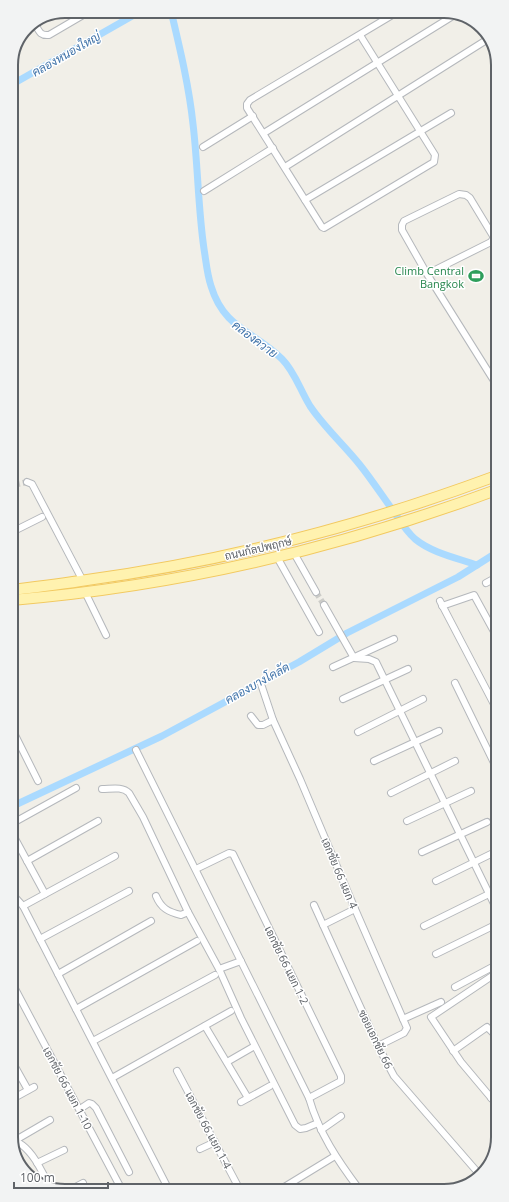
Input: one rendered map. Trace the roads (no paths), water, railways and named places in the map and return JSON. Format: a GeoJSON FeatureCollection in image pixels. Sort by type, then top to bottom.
{"type":"FeatureCollection","features":[{"type":"Feature","properties":{"kind":"main road","name":"ถนนกัลปพฤกษ์"},"geometry":{"type":"LineString","coordinates":[[18,589],[83,581],[194,563],[299,538],[390,512],[491,478]]}},
{"type":"Feature","properties":{"kind":"main road","name":"ถนนกัลปพฤกษ์"},"geometry":{"type":"LineString","coordinates":[[18,599],[85,592],[194,575],[277,557],[334,543],[397,524],[491,492]]}},
{"type":"Feature","properties":{"kind":"street"},"geometry":{"type":"LineString","coordinates":[[37,28],[40,34],[44,36],[49,35],[78,18]]}},
{"type":"Feature","properties":{"kind":"street"},"geometry":{"type":"LineString","coordinates":[[360,35],[435,155],[434,162],[327,228],[322,227],[248,108],[247,104],[250,100],[388,18]]}},
{"type":"Feature","properties":{"kind":"street"},"geometry":{"type":"LineString","coordinates":[[264,133],[449,18]]}},
{"type":"Feature","properties":{"kind":"street"},"geometry":{"type":"LineString","coordinates":[[285,167],[484,41]]}},
{"type":"Feature","properties":{"kind":"street"},"geometry":{"type":"LineString","coordinates":[[306,200],[451,113]]}},
{"type":"Feature","properties":{"kind":"street"},"geometry":{"type":"LineString","coordinates":[[203,148],[253,116]]}},
{"type":"Feature","properties":{"kind":"street"},"geometry":{"type":"LineString","coordinates":[[204,190],[273,148]]}},
{"type":"Feature","properties":{"kind":"street"},"geometry":{"type":"LineString","coordinates":[[491,233],[470,198],[466,195],[459,194],[404,221],[402,224],[402,231],[427,274],[491,376]]}},
{"type":"Feature","properties":{"kind":"street"},"geometry":{"type":"LineString","coordinates":[[427,274],[491,242]]}},
{"type":"Feature","properties":{"kind":"street"},"geometry":{"type":"LineString","coordinates":[[27,482],[32,484],[83,581]]}},
{"type":"Feature","properties":{"kind":"street"},"geometry":{"type":"LineString","coordinates":[[18,529],[42,517]]}},
{"type":"Feature","properties":{"kind":"street"},"geometry":{"type":"LineString","coordinates":[[294,553],[316,592]]}},
{"type":"Feature","properties":{"kind":"street"},"geometry":{"type":"LineString","coordinates":[[277,557],[319,632]]}},
{"type":"Feature","properties":{"kind":"street"},"geometry":{"type":"LineString","coordinates":[[486,583],[491,580]]}},
{"type":"Feature","properties":{"kind":"street"},"geometry":{"type":"LineString","coordinates":[[85,592],[106,636]]}},
{"type":"Feature","properties":{"kind":"street"},"geometry":{"type":"LineString","coordinates":[[491,626],[474,595],[441,603],[491,699]]}},
{"type":"Feature","properties":{"kind":"street"},"geometry":{"type":"LineString","coordinates":[[324,605],[354,658]]}},
{"type":"Feature","properties":{"kind":"street"},"geometry":{"type":"LineString","coordinates":[[333,667],[394,639]]}},
{"type":"Feature","properties":{"kind":"street"},"geometry":{"type":"LineString","coordinates":[[354,658],[369,659],[376,662],[490,894],[424,926]]}},
{"type":"Feature","properties":{"kind":"street"},"geometry":{"type":"LineString","coordinates":[[343,699],[408,669]]}},
{"type":"Feature","properties":{"kind":"street"},"geometry":{"type":"LineString","coordinates":[[455,682],[491,757]]}},
{"type":"Feature","properties":{"kind":"street","name":"เอกชัย 66 แยก 4"},"geometry":{"type":"LineString","coordinates":[[261,684],[273,720],[300,779],[403,1019]]}},
{"type":"Feature","properties":{"kind":"street"},"geometry":{"type":"LineString","coordinates":[[358,732],[400,710],[424,700]]}},
{"type":"Feature","properties":{"kind":"street"},"geometry":{"type":"LineString","coordinates":[[251,716],[258,725],[263,725],[273,720]]}},
{"type":"Feature","properties":{"kind":"street"},"geometry":{"type":"LineString","coordinates":[[374,761],[440,731]]}},
{"type":"Feature","properties":{"kind":"street"},"geometry":{"type":"LineString","coordinates":[[18,741],[38,782]]}},
{"type":"Feature","properties":{"kind":"street"},"geometry":{"type":"LineString","coordinates":[[136,750],[309,1098],[321,1130],[335,1156],[354,1184]]}},
{"type":"Feature","properties":{"kind":"street"},"geometry":{"type":"LineString","coordinates":[[391,793],[455,761]]}},
{"type":"Feature","properties":{"kind":"street"},"geometry":{"type":"LineString","coordinates":[[18,820],[76,788]]}},
{"type":"Feature","properties":{"kind":"street"},"geometry":{"type":"LineString","coordinates":[[102,789],[125,789],[129,793],[217,972],[295,1125],[300,1129],[318,1123]]}},
{"type":"Feature","properties":{"kind":"street"},"geometry":{"type":"LineString","coordinates":[[407,821],[471,791]]}},
{"type":"Feature","properties":{"kind":"street"},"geometry":{"type":"LineString","coordinates":[[27,861],[98,821]]}},
{"type":"Feature","properties":{"kind":"street"},"geometry":{"type":"LineString","coordinates":[[422,852],[487,822]]}},
{"type":"Feature","properties":{"kind":"street"},"geometry":{"type":"LineString","coordinates":[[18,844],[45,894]]}},
{"type":"Feature","properties":{"kind":"street","name":"เอกชัย 66 แยก 1-2"},"geometry":{"type":"LineString","coordinates":[[196,869],[223,855],[229,853],[233,854],[341,1076],[341,1081],[309,1098]]}},
{"type":"Feature","properties":{"kind":"street"},"geometry":{"type":"LineString","coordinates":[[436,881],[491,855]]}},
{"type":"Feature","properties":{"kind":"street"},"geometry":{"type":"LineString","coordinates":[[23,906],[115,856]]}},
{"type":"Feature","properties":{"kind":"street"},"geometry":{"type":"LineString","coordinates":[[40,939],[129,891]]}},
{"type":"Feature","properties":{"kind":"street"},"geometry":{"type":"LineString","coordinates":[[156,896],[160,905],[166,909],[181,915],[188,912]]}},
{"type":"Feature","properties":{"kind":"street"},"geometry":{"type":"LineString","coordinates":[[18,900],[23,906],[166,1184]]}},
{"type":"Feature","properties":{"kind":"street","name":"ซอยเอกชัย 66"},"geometry":{"type":"LineString","coordinates":[[314,905],[378,1046],[394,1076],[476,1171]]}},
{"type":"Feature","properties":{"kind":"street"},"geometry":{"type":"LineString","coordinates":[[323,925],[355,909]]}},
{"type":"Feature","properties":{"kind":"street"},"geometry":{"type":"LineString","coordinates":[[58,974],[151,922]]}},
{"type":"Feature","properties":{"kind":"street"},"geometry":{"type":"LineString","coordinates":[[436,954],[491,927]]}},
{"type":"Feature","properties":{"kind":"street"},"geometry":{"type":"LineString","coordinates":[[76,1009],[197,941]]}},
{"type":"Feature","properties":{"kind":"street"},"geometry":{"type":"LineString","coordinates":[[93,1041],[241,960]]}},
{"type":"Feature","properties":{"kind":"street"},"geometry":{"type":"LineString","coordinates":[[455,987],[491,968]]}},
{"type":"Feature","properties":{"kind":"street"},"geometry":{"type":"LineString","coordinates":[[491,980],[431,1017],[461,1062],[491,1098]]}},
{"type":"Feature","properties":{"kind":"street","name":"เอกชัย 66 แยก 1-10"},"geometry":{"type":"LineString","coordinates":[[18,994],[119,1184]]}},
{"type":"Feature","properties":{"kind":"street"},"geometry":{"type":"LineString","coordinates":[[378,1046],[404,1033],[407,1028],[403,1019],[441,1002]]}},
{"type":"Feature","properties":{"kind":"street"},"geometry":{"type":"LineString","coordinates":[[112,1078],[231,1011]]}},
{"type":"Feature","properties":{"kind":"street"},"geometry":{"type":"LineString","coordinates":[[205,1026],[248,1098]]}},
{"type":"Feature","properties":{"kind":"street"},"geometry":{"type":"LineString","coordinates":[[453,1050],[483,1029],[487,1027],[491,1031]]}},
{"type":"Feature","properties":{"kind":"street"},"geometry":{"type":"LineString","coordinates":[[227,1062],[253,1047]]}},
{"type":"Feature","properties":{"kind":"street"},"geometry":{"type":"LineString","coordinates":[[18,1070],[31,1088],[18,1096]]}},
{"type":"Feature","properties":{"kind":"street","name":"เอกชัย 66 แยก 1-4"},"geometry":{"type":"LineString","coordinates":[[177,1071],[237,1184]]}},
{"type":"Feature","properties":{"kind":"street"},"geometry":{"type":"LineString","coordinates":[[241,1102],[270,1086]]}},
{"type":"Feature","properties":{"kind":"street"},"geometry":{"type":"LineString","coordinates":[[80,1109],[89,1103],[96,1108],[129,1172]]}},
{"type":"Feature","properties":{"kind":"street"},"geometry":{"type":"LineString","coordinates":[[321,1130],[341,1116]]}},
{"type":"Feature","properties":{"kind":"street"},"geometry":{"type":"LineString","coordinates":[[18,1138],[50,1120]]}},
{"type":"Feature","properties":{"kind":"street"},"geometry":{"type":"LineString","coordinates":[[19,1142],[30,1152],[46,1180]]}},
{"type":"Feature","properties":{"kind":"street"},"geometry":{"type":"LineString","coordinates":[[200,1149],[215,1142]]}},
{"type":"Feature","properties":{"kind":"street"},"geometry":{"type":"LineString","coordinates":[[37,1163],[64,1150]]}},
{"type":"Feature","properties":{"kind":"street"},"geometry":{"type":"LineString","coordinates":[[289,1184],[335,1156]]}},
{"type":"Feature","properties":{"kind":"waterway","name":"คลองหนองใหญ่"},"geometry":{"type":"LineString","coordinates":[[18,81],[129,18]]}},
{"type":"Feature","properties":{"kind":"waterway","name":"คลองควาย"},"geometry":{"type":"LineString","coordinates":[[173,18],[181,53],[191,110],[204,249],[210,281],[217,300],[224,312],[232,321],[261,342],[287,364],[310,406],[360,465],[403,526],[412,536],[422,544],[437,552],[477,565]]}},
{"type":"Feature","properties":{"kind":"waterway","name":"คลองบางโคลัด"},"geometry":{"type":"LineString","coordinates":[[18,804],[162,736],[299,662],[347,633],[458,577],[491,556]]}},
{"type":"Feature","properties":{"kind":"tunnel"},"geometry":{"type":"LineString","coordinates":[[18,484],[27,482]]}},
{"type":"Feature","properties":{"kind":"tunnel"},"geometry":{"type":"LineString","coordinates":[[316,592],[324,605]]}},
{"type":"Feature","properties":{"kind":"place","name":"Climb Central Bangkok"},"geometry":{"type":"Point","coordinates":[476,276]}}]}
